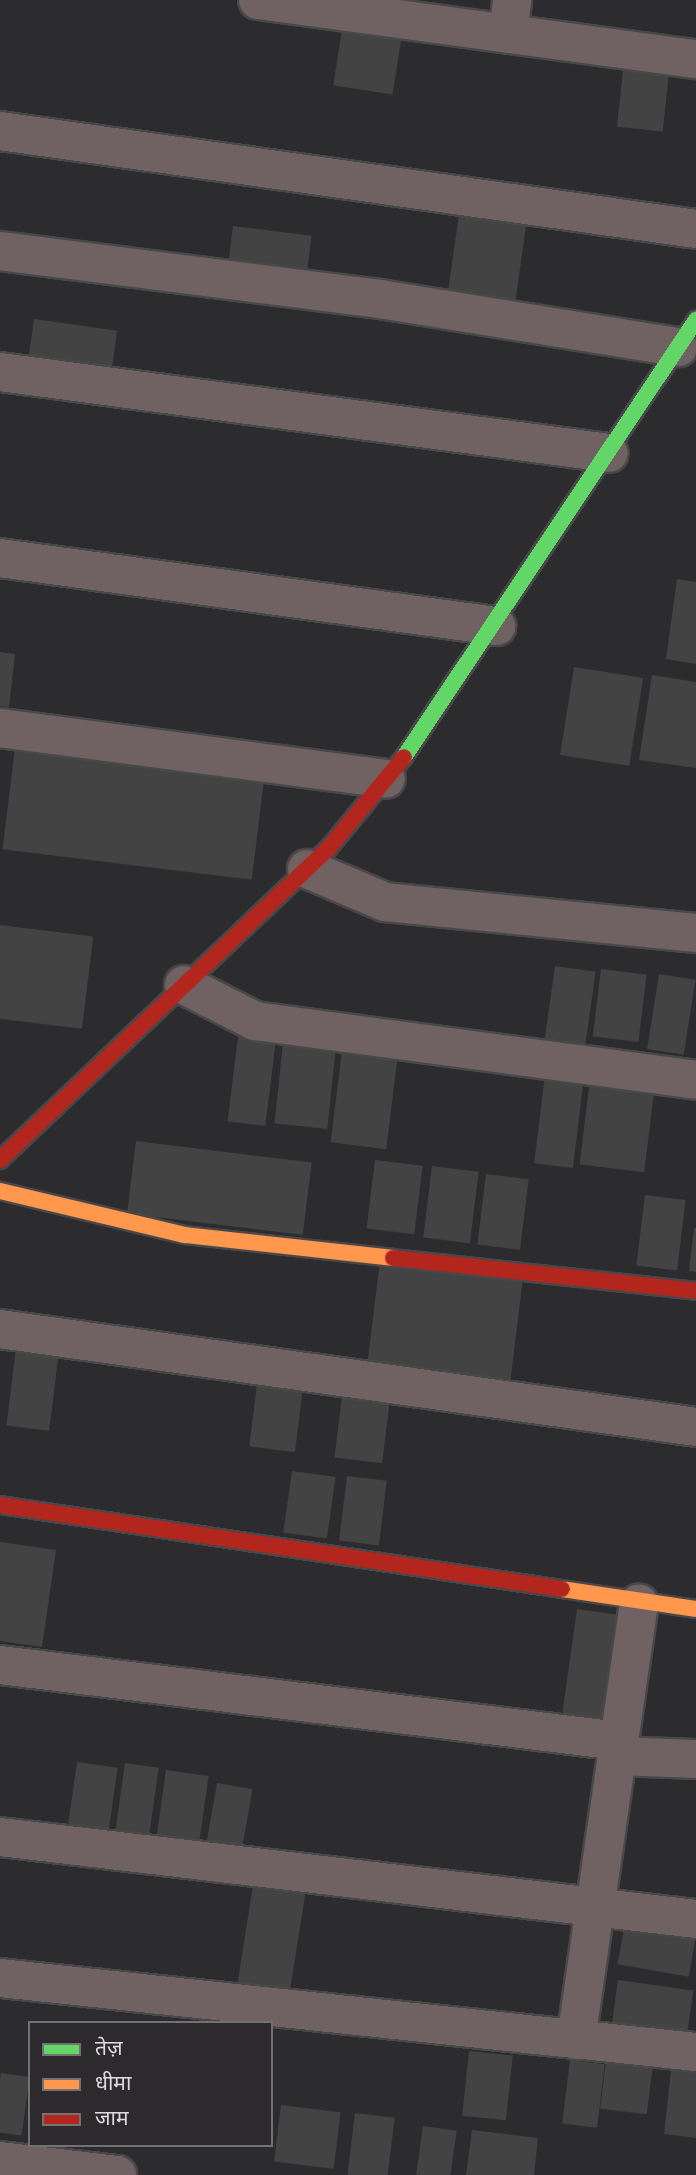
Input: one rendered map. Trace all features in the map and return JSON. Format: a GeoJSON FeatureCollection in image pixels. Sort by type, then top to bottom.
{"type":"FeatureCollection","features":[{"type":"Feature","properties":{"kind":"street"},"geometry":{"type":"LineString","coordinates":[[258,0],[510,17],[696,60]]}},
{"type":"Feature","properties":{"kind":"street"},"geometry":{"type":"LineString","coordinates":[[0,131],[696,229]]}},
{"type":"Feature","properties":{"kind":"street"},"geometry":{"type":"LineString","coordinates":[[0,251],[380,299],[687,333],[496,626],[386,779],[307,869],[0,1160]]}},
{"type":"Feature","properties":{"kind":"street"},"geometry":{"type":"LineString","coordinates":[[0,372],[609,453]]}},
{"type":"Feature","properties":{"kind":"street"},"geometry":{"type":"LineString","coordinates":[[0,558],[496,626]]}},
{"type":"Feature","properties":{"kind":"street"},"geometry":{"type":"LineString","coordinates":[[0,728],[386,779]]}},
{"type":"Feature","properties":{"kind":"street"},"geometry":{"type":"LineString","coordinates":[[307,869],[385,902],[696,933]]}},
{"type":"Feature","properties":{"kind":"street"},"geometry":{"type":"LineString","coordinates":[[184,985],[256,1021],[696,1080]]}},
{"type":"Feature","properties":{"kind":"street"},"geometry":{"type":"LineString","coordinates":[[0,1191],[185,1235],[696,1291]]}},
{"type":"Feature","properties":{"kind":"street"},"geometry":{"type":"LineString","coordinates":[[0,1329],[696,1427]]}},
{"type":"Feature","properties":{"kind":"street"},"geometry":{"type":"LineString","coordinates":[[0,1505],[639,1604],[696,1609]]}},
{"type":"Feature","properties":{"kind":"street"},"geometry":{"type":"LineString","coordinates":[[576,2040],[639,1604]]}},
{"type":"Feature","properties":{"kind":"street"},"geometry":{"type":"LineString","coordinates":[[0,1665],[696,1759]]}},
{"type":"Feature","properties":{"kind":"street"},"geometry":{"type":"LineString","coordinates":[[0,1837],[696,1919]]}},
{"type":"Feature","properties":{"kind":"street"},"geometry":{"type":"LineString","coordinates":[[0,1978],[696,2052]]}},
{"type":"Feature","properties":{"kind":"street"},"geometry":{"type":"LineString","coordinates":[[0,2161],[117,2175]]}},
{"type":"Feature","properties":{"kind":"building"},"geometry":{"type":"Polygon","coordinates":[[[344,17],[403,26],[392,95],[333,85],[344,17]]]}},
{"type":"Feature","properties":{"kind":"building"},"geometry":{"type":"Polygon","coordinates":[[[624,60],[670,65],[663,131],[617,127],[624,60]]]}},
{"type":"Feature","properties":{"kind":"building"},"geometry":{"type":"Polygon","coordinates":[[[460,207],[527,216],[515,303],[448,293],[460,207]]]}},
{"type":"Feature","properties":{"kind":"building"},"geometry":{"type":"Polygon","coordinates":[[[233,226],[311,236],[306,276],[228,267],[233,226]]]}},
{"type":"Feature","properties":{"kind":"building"},"geometry":{"type":"Polygon","coordinates":[[[34,319],[117,331],[111,378],[27,367],[34,319]]]}},
{"type":"Feature","properties":{"kind":"building"},"geometry":{"type":"Polygon","coordinates":[[[677,579],[696,582],[696,664],[666,659],[677,579]]]}},
{"type":"Feature","properties":{"kind":"building"},"geometry":{"type":"Polygon","coordinates":[[[0,652],[15,654],[9,707],[0,706],[0,652]]]}},
{"type":"Feature","properties":{"kind":"building"},"geometry":{"type":"Polygon","coordinates":[[[574,667],[643,678],[629,766],[560,755],[574,667]]]}},
{"type":"Feature","properties":{"kind":"building"},"geometry":{"type":"Polygon","coordinates":[[[652,675],[696,682],[696,768],[639,760],[652,675]]]}},
{"type":"Feature","properties":{"kind":"building"},"geometry":{"type":"Polygon","coordinates":[[[16,740],[265,771],[252,880],[3,849],[16,740]]]}},
{"type":"Feature","properties":{"kind":"building"},"geometry":{"type":"Polygon","coordinates":[[[0,925],[93,936],[82,1029],[0,1019],[0,925]]]}},
{"type":"Feature","properties":{"kind":"building"},"geometry":{"type":"Polygon","coordinates":[[[555,966],[596,972],[585,1046],[545,1040],[555,966]]]}},
{"type":"Feature","properties":{"kind":"building"},"geometry":{"type":"Polygon","coordinates":[[[601,969],[647,975],[638,1042],[593,1036],[601,969]]]}},
{"type":"Feature","properties":{"kind":"building"},"geometry":{"type":"Polygon","coordinates":[[[659,974],[696,980],[684,1055],[647,1049],[659,974]]]}},
{"type":"Feature","properties":{"kind":"building"},"geometry":{"type":"Polygon","coordinates":[[[238,1037],[276,1042],[265,1126],[228,1121],[238,1037]]]}},
{"type":"Feature","properties":{"kind":"building"},"geometry":{"type":"Polygon","coordinates":[[[283,1043],[336,1049],[327,1129],[275,1124],[283,1043]]]}},
{"type":"Feature","properties":{"kind":"building"},"geometry":{"type":"Polygon","coordinates":[[[342,1050],[398,1057],[386,1149],[331,1142],[342,1050]]]}},
{"type":"Feature","properties":{"kind":"building"},"geometry":{"type":"Polygon","coordinates":[[[545,1075],[584,1080],[573,1168],[534,1163],[545,1075]]]}},
{"type":"Feature","properties":{"kind":"building"},"geometry":{"type":"Polygon","coordinates":[[[590,1080],[655,1088],[644,1172],[580,1164],[590,1080]]]}},
{"type":"Feature","properties":{"kind":"building"},"geometry":{"type":"Polygon","coordinates":[[[136,1141],[312,1163],[303,1235],[127,1213],[136,1141]]]}},
{"type":"Feature","properties":{"kind":"building"},"geometry":{"type":"Polygon","coordinates":[[[375,1160],[423,1166],[414,1234],[367,1228],[375,1160]]]}},
{"type":"Feature","properties":{"kind":"building"},"geometry":{"type":"Polygon","coordinates":[[[432,1166],[479,1172],[470,1243],[423,1237],[432,1166]]]}},
{"type":"Feature","properties":{"kind":"building"},"geometry":{"type":"Polygon","coordinates":[[[486,1174],[529,1179],[520,1250],[477,1244],[486,1174]]]}},
{"type":"Feature","properties":{"kind":"building"},"geometry":{"type":"Polygon","coordinates":[[[645,1195],[686,1200],[677,1270],[636,1265],[645,1195]]]}},
{"type":"Feature","properties":{"kind":"building"},"geometry":{"type":"Polygon","coordinates":[[[696,1228],[696,1272],[689,1271],[696,1228]]]}},
{"type":"Feature","properties":{"kind":"building"},"geometry":{"type":"Polygon","coordinates":[[[380,1261],[523,1279],[510,1388],[367,1370],[380,1261]]]}},
{"type":"Feature","properties":{"kind":"building"},"geometry":{"type":"Polygon","coordinates":[[[16,1348],[59,1353],[49,1431],[6,1425],[16,1348]]]}},
{"type":"Feature","properties":{"kind":"building"},"geometry":{"type":"Polygon","coordinates":[[[257,1384],[303,1390],[295,1452],[249,1447],[257,1384]]]}},
{"type":"Feature","properties":{"kind":"building"},"geometry":{"type":"Polygon","coordinates":[[[343,1388],[391,1394],[382,1463],[334,1457],[343,1388]]]}},
{"type":"Feature","properties":{"kind":"building"},"geometry":{"type":"Polygon","coordinates":[[[292,1471],[336,1477],[327,1539],[283,1532],[292,1471]]]}},
{"type":"Feature","properties":{"kind":"building"},"geometry":{"type":"Polygon","coordinates":[[[347,1476],[387,1481],[379,1545],[339,1541],[347,1476]]]}},
{"type":"Feature","properties":{"kind":"building"},"geometry":{"type":"Polygon","coordinates":[[[0,1542],[56,1550],[42,1647],[0,1641],[0,1542]]]}},
{"type":"Feature","properties":{"kind":"building"},"geometry":{"type":"Polygon","coordinates":[[[577,1609],[631,1617],[617,1722],[562,1714],[577,1609]]]}},
{"type":"Feature","properties":{"kind":"building"},"geometry":{"type":"Polygon","coordinates":[[[77,1762],[118,1768],[108,1835],[68,1829],[77,1762]]]}},
{"type":"Feature","properties":{"kind":"building"},"geometry":{"type":"Polygon","coordinates":[[[125,1763],[159,1768],[148,1841],[115,1836],[125,1763]]]}},
{"type":"Feature","properties":{"kind":"building"},"geometry":{"type":"Polygon","coordinates":[[[166,1770],[209,1776],[199,1843],[157,1837],[166,1770]]]}},
{"type":"Feature","properties":{"kind":"building"},"geometry":{"type":"Polygon","coordinates":[[[217,1783],[252,1789],[242,1850],[206,1844],[217,1783]]]}},
{"type":"Feature","properties":{"kind":"building"},"geometry":{"type":"Polygon","coordinates":[[[254,1879],[306,1887],[290,1992],[237,1984],[254,1879]]]}},
{"type":"Feature","properties":{"kind":"building"},"geometry":{"type":"Polygon","coordinates":[[[625,1923],[696,1936],[689,1977],[618,1964],[625,1923]]]}},
{"type":"Feature","properties":{"kind":"building"},"geometry":{"type":"Polygon","coordinates":[[[618,1980],[693,1991],[686,2044],[610,2033],[618,1980]]]}},
{"type":"Feature","properties":{"kind":"building"},"geometry":{"type":"Polygon","coordinates":[[[469,2051],[513,2056],[506,2120],[462,2116],[469,2051]]]}},
{"type":"Feature","properties":{"kind":"building"},"geometry":{"type":"Polygon","coordinates":[[[570,2060],[605,2064],[597,2128],[562,2124],[570,2060]]]}},
{"type":"Feature","properties":{"kind":"building"},"geometry":{"type":"Polygon","coordinates":[[[606,2061],[653,2067],[647,2114],[600,2109],[606,2061]]]}},
{"type":"Feature","properties":{"kind":"building"},"geometry":{"type":"Polygon","coordinates":[[[671,2070],[696,2073],[696,2138],[664,2134],[671,2070]]]}},
{"type":"Feature","properties":{"kind":"building"},"geometry":{"type":"Polygon","coordinates":[[[1,2073],[28,2077],[22,2135],[0,2132],[1,2073]]]}},
{"type":"Feature","properties":{"kind":"building"},"geometry":{"type":"Polygon","coordinates":[[[281,2105],[341,2112],[334,2169],[274,2162],[281,2105]]]}},
{"type":"Feature","properties":{"kind":"building"},"geometry":{"type":"Polygon","coordinates":[[[355,2113],[395,2118],[388,2175],[347,2175],[355,2113]]]}},
{"type":"Feature","properties":{"kind":"building"},"geometry":{"type":"Polygon","coordinates":[[[423,2126],[457,2131],[450,2175],[416,2175],[423,2126]]]}},
{"type":"Feature","properties":{"kind":"building"},"geometry":{"type":"Polygon","coordinates":[[[472,2130],[538,2138],[534,2175],[466,2175],[472,2130]]]}},
{"type":"Feature","properties":{"kind":"traffic: fast"},"geometry":{"type":"LineString","coordinates":[[404,757],[696,320]]}},
{"type":"Feature","properties":{"kind":"traffic: slow"},"geometry":{"type":"LineString","coordinates":[[0,1191],[185,1235],[393,1258]]}},
{"type":"Feature","properties":{"kind":"traffic: slow"},"geometry":{"type":"LineString","coordinates":[[562,1589],[696,1609]]}},
{"type":"Feature","properties":{"kind":"traffic: jam"},"geometry":{"type":"LineString","coordinates":[[0,1160],[328,849],[404,757]]}},
{"type":"Feature","properties":{"kind":"traffic: jam"},"geometry":{"type":"LineString","coordinates":[[393,1258],[696,1291]]}},
{"type":"Feature","properties":{"kind":"traffic: jam"},"geometry":{"type":"LineString","coordinates":[[0,1505],[562,1589]]}}]}
